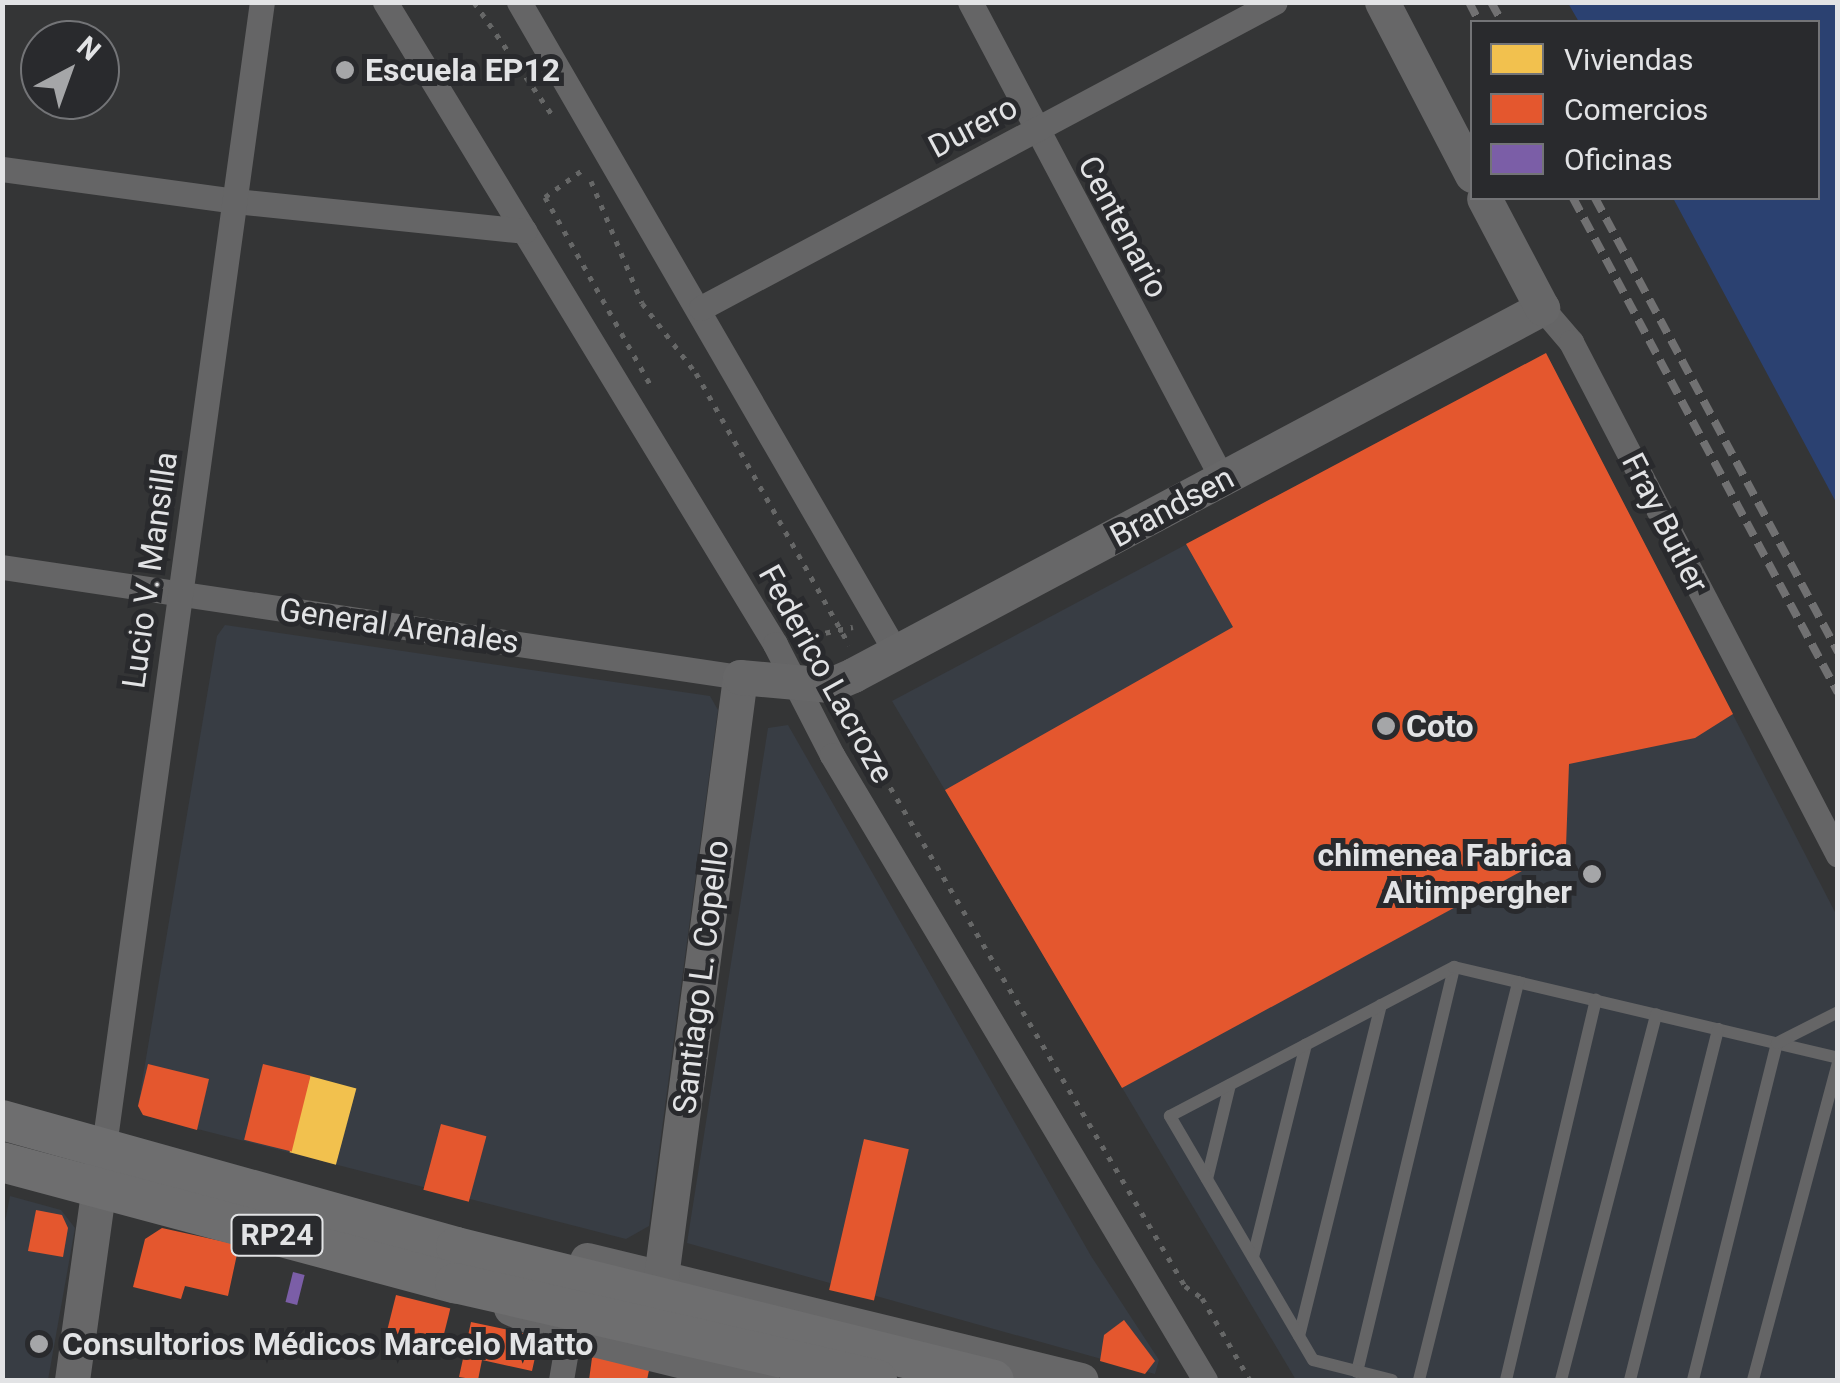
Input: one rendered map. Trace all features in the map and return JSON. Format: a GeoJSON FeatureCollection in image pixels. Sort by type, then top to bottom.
{"type":"FeatureCollection","features":[{"type":"Feature","properties":{"kind":"main road","name":"RP24"},"geometry":{"type":"LineString","coordinates":[[2,1120],[104,1146],[455,1265],[877,1380]]}},
{"type":"Feature","properties":{"kind":"main road","name":"RP24"},"geometry":{"type":"LineString","coordinates":[[2,1162],[100,1188],[994,1380]]}},
{"type":"Feature","properties":{"kind":"street","name":"Lucio V. Mansilla"},"geometry":{"type":"LineString","coordinates":[[104,1146],[262,2]]}},
{"type":"Feature","properties":{"kind":"street","name":"Federico Lacroze"},"geometry":{"type":"LineString","coordinates":[[385,2],[775,644],[812,685],[1205,1380]]}},
{"type":"Feature","properties":{"kind":"street"},"geometry":{"type":"LineString","coordinates":[[519,2],[701,308],[897,654]]}},
{"type":"Feature","properties":{"kind":"street","name":"Centenario"},"geometry":{"type":"LineString","coordinates":[[970,2],[1222,480]]}},
{"type":"Feature","properties":{"kind":"street","name":"Durero"},"geometry":{"type":"LineString","coordinates":[[701,308],[1275,2]]}},
{"type":"Feature","properties":{"kind":"street"},"geometry":{"type":"LineString","coordinates":[[1382,2],[1470,171]]}},
{"type":"Feature","properties":{"kind":"street"},"geometry":{"type":"LineString","coordinates":[[2,169],[235,202],[518,221]]}},
{"type":"Feature","properties":{"kind":"street","name":"Fray Butler"},"geometry":{"type":"LineString","coordinates":[[1485,200],[1542,308],[1571,342],[1838,855]]}},
{"type":"Feature","properties":{"kind":"street","name":"Brandsen"},"geometry":{"type":"LineString","coordinates":[[812,685],[864,670],[897,654],[1542,308]]}},
{"type":"Feature","properties":{"kind":"street","name":"General Arenales"},"geometry":{"type":"LineString","coordinates":[[2,567],[812,685]]}},
{"type":"Feature","properties":{"kind":"street","name":"Santiago L. Copello"},"geometry":{"type":"LineString","coordinates":[[661,1277],[740,676]]}},
{"type":"Feature","properties":{"kind":"street"},"geometry":{"type":"LineString","coordinates":[[72,1380],[104,1146]]}},
{"type":"Feature","properties":{"kind":"street"},"geometry":{"type":"LineString","coordinates":[[455,1265],[583,1259],[1081,1380]]}},
{"type":"Feature","properties":{"kind":"street"},"geometry":{"type":"LineString","coordinates":[[455,1265],[569,1333],[761,1380]]}},
{"type":"Feature","properties":{"kind":"street"},"geometry":{"type":"LineString","coordinates":[[561,1380],[569,1333]]}},
{"type":"Feature","properties":{"kind":"lane"},"geometry":{"type":"LineString","coordinates":[[1357,1372],[1454,967]]}},
{"type":"Feature","properties":{"kind":"lane"},"geometry":{"type":"LineString","coordinates":[[1392,1380],[1313,1360],[1170,1116],[1454,967],[1838,1060],[1752,1380]]}},
{"type":"Feature","properties":{"kind":"lane"},"geometry":{"type":"LineString","coordinates":[[1418,1380],[1518,982]]}},
{"type":"Feature","properties":{"kind":"lane"},"geometry":{"type":"LineString","coordinates":[[1506,1380],[1596,1000]]}},
{"type":"Feature","properties":{"kind":"lane"},"geometry":{"type":"LineString","coordinates":[[1299,1336],[1381,1005]]}},
{"type":"Feature","properties":{"kind":"lane"},"geometry":{"type":"LineString","coordinates":[[1693,1380],[1777,1043],[1838,1012]]}},
{"type":"Feature","properties":{"kind":"lane"},"geometry":{"type":"LineString","coordinates":[[1562,1380],[1656,1014]]}},
{"type":"Feature","properties":{"kind":"lane"},"geometry":{"type":"LineString","coordinates":[[1630,1380],[1718,1029]]}},
{"type":"Feature","properties":{"kind":"lane"},"geometry":{"type":"LineString","coordinates":[[1253,1257],[1306,1044]]}},
{"type":"Feature","properties":{"kind":"lane"},"geometry":{"type":"LineString","coordinates":[[1206,1179],[1230,1085]]}},
{"type":"Feature","properties":{"kind":"path"},"geometry":{"type":"LineString","coordinates":[[474,2],[563,131]]}},
{"type":"Feature","properties":{"kind":"path"},"geometry":{"type":"LineString","coordinates":[[518,221],[608,152]]}},
{"type":"Feature","properties":{"kind":"path"},"geometry":{"type":"LineString","coordinates":[[578,156],[642,303],[696,373],[864,670]]}},
{"type":"Feature","properties":{"kind":"path"},"geometry":{"type":"LineString","coordinates":[[545,197],[653,389]]}},
{"type":"Feature","properties":{"kind":"path"},"geometry":{"type":"LineString","coordinates":[[792,621],[802,638],[812,685],[1185,1286],[1202,1298],[1250,1380]]}},
{"type":"Feature","properties":{"kind":"path"},"geometry":{"type":"LineString","coordinates":[[775,644],[879,621]]}},
{"type":"Feature","properties":{"kind":"shaded area"},"geometry":{"type":"Polygon","coordinates":[[[1568,3],[1837,3],[1837,504],[1674,200],[1820,200],[1820,20],[1578,20],[1568,3]]]}},
{"type":"Feature","properties":{"kind":"shaded area"},"geometry":{"type":"Polygon","coordinates":[[[1546,353],[1837,916],[1837,1380],[1296,1380],[892,701],[1546,353]]]}},
{"type":"Feature","properties":{"kind":"shaded area"},"geometry":{"type":"Polygon","coordinates":[[[225,625],[710,696],[718,710],[649,1226],[626,1239],[143,1115],[138,1106],[217,636],[225,625]]]}},
{"type":"Feature","properties":{"kind":"shaded area"},"geometry":{"type":"Polygon","coordinates":[[[788,725],[1091,1256],[1159,1360],[1155,1374],[687,1243],[768,728],[788,725]]]}},
{"type":"Feature","properties":{"kind":"shaded area"},"geometry":{"type":"Polygon","coordinates":[[[10,1196],[61,1210],[75,1228],[48,1380],[3,1380],[2,1237],[10,1196]]]}},
{"type":"Feature","properties":{"kind":"building: Viviendas"},"geometry":{"type":"Polygon","coordinates":[[[310,1076],[356,1088],[336,1165],[290,1152],[310,1076]]]}},
{"type":"Feature","properties":{"kind":"building: Comercios","name":"Coto"},"geometry":{"type":"Polygon","coordinates":[[[1546,353],[1733,714],[1695,738],[1569,764],[1566,847],[1122,1088],[945,790],[1233,627],[1186,544],[1546,353]]]}},
{"type":"Feature","properties":{"kind":"building: Comercios"},"geometry":{"type":"Polygon","coordinates":[[[148,1064],[209,1079],[197,1130],[143,1115],[138,1106],[148,1064]]]}},
{"type":"Feature","properties":{"kind":"building: Comercios"},"geometry":{"type":"Polygon","coordinates":[[[263,1064],[311,1076],[292,1152],[244,1140],[263,1064]]]}},
{"type":"Feature","properties":{"kind":"building: Comercios"},"geometry":{"type":"Polygon","coordinates":[[[441,1124],[486,1136],[469,1202],[423,1190],[441,1124]]]}},
{"type":"Feature","properties":{"kind":"building: Comercios"},"geometry":{"type":"Polygon","coordinates":[[[864,1139],[909,1149],[874,1300],[829,1290],[864,1139]]]}},
{"type":"Feature","properties":{"kind":"building: Comercios"},"geometry":{"type":"Polygon","coordinates":[[[36,1210],[62,1215],[68,1228],[63,1257],[28,1251],[36,1210]]]}},
{"type":"Feature","properties":{"kind":"building: Comercios"},"geometry":{"type":"Polygon","coordinates":[[[162,1228],[239,1245],[228,1296],[185,1286],[181,1299],[133,1287],[145,1239],[162,1228]]]}},
{"type":"Feature","properties":{"kind":"building: Comercios"},"geometry":{"type":"Polygon","coordinates":[[[396,1295],[450,1309],[441,1346],[387,1333],[396,1295]]]}},
{"type":"Feature","properties":{"kind":"building: Comercios"},"geometry":{"type":"Polygon","coordinates":[[[1124,1320],[1155,1361],[1145,1374],[1100,1361],[1104,1335],[1124,1320]]]}},
{"type":"Feature","properties":{"kind":"building: Comercios"},"geometry":{"type":"Polygon","coordinates":[[[471,1322],[532,1335],[538,1344],[532,1371],[482,1360],[478,1380],[459,1377],[471,1322]]]}},
{"type":"Feature","properties":{"kind":"building: Comercios"},"geometry":{"type":"Polygon","coordinates":[[[611,1346],[652,1356],[647,1380],[589,1380],[592,1358],[611,1346]]]}},
{"type":"Feature","properties":{"kind":"building: Oficinas"},"geometry":{"type":"Polygon","coordinates":[[[293,1272],[305,1275],[297,1305],[286,1302],[293,1272]]]}},
{"type":"Feature","properties":{"kind":"railway"},"geometry":{"type":"LineString","coordinates":[[1469,2],[1478,20]]}},
{"type":"Feature","properties":{"kind":"railway"},"geometry":{"type":"LineString","coordinates":[[1491,2],[1501,20]]}},
{"type":"Feature","properties":{"kind":"railway"},"geometry":{"type":"LineString","coordinates":[[1574,200],[1838,693]]}},
{"type":"Feature","properties":{"kind":"railway"},"geometry":{"type":"LineString","coordinates":[[1596,200],[1838,652]]}},
{"type":"Feature","properties":{"kind":"place","name":"Escuela EP12"},"geometry":{"type":"Point","coordinates":[345,70]}},
{"type":"Feature","properties":{"kind":"place","name":"Coto"},"geometry":{"type":"Point","coordinates":[1386,726]}},
{"type":"Feature","properties":{"kind":"place","name":"chimenea Fabrica Altimpergher"},"geometry":{"type":"Point","coordinates":[1592,874]}},
{"type":"Feature","properties":{"kind":"place","name":"Consultorios Médicos Marcelo Matto"},"geometry":{"type":"Point","coordinates":[39,1344]}}]}
